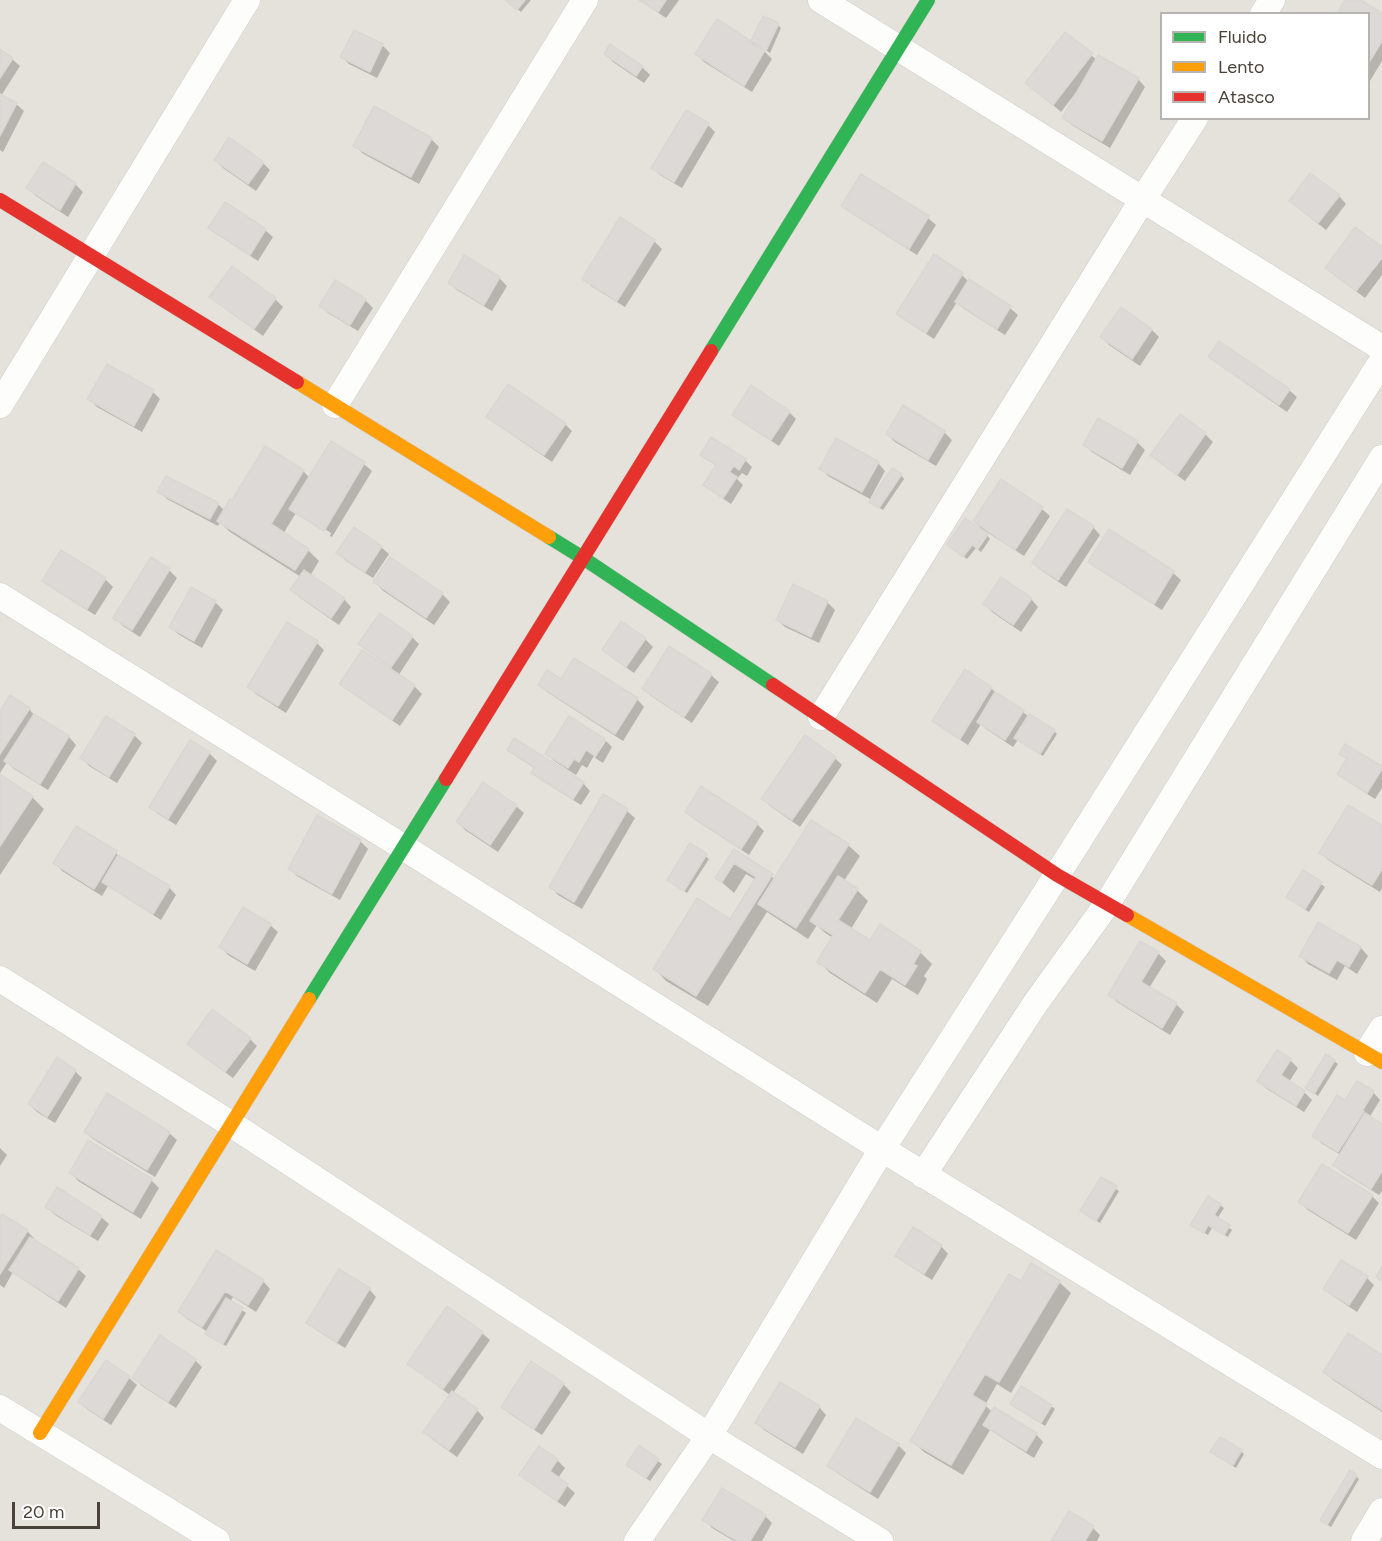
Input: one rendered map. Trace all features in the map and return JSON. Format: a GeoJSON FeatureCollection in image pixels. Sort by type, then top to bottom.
{"type":"FeatureCollection","features":[{"type":"Feature","properties":{"kind":"street"},"geometry":{"type":"LineString","coordinates":[[0,405],[247,0]]}},
{"type":"Feature","properties":{"kind":"street"},"geometry":{"type":"LineString","coordinates":[[334,405],[585,0]]}},
{"type":"Feature","properties":{"kind":"street"},"geometry":{"type":"LineString","coordinates":[[820,0],[1382,348]]}},
{"type":"Feature","properties":{"kind":"street"},"geometry":{"type":"LineString","coordinates":[[40,1432],[928,0]]}},
{"type":"Feature","properties":{"kind":"street"},"geometry":{"type":"LineString","coordinates":[[821,717],[1194,120]]}},
{"type":"Feature","properties":{"kind":"street"},"geometry":{"type":"LineString","coordinates":[[0,200],[583,558],[1057,875],[1374,1058],[1382,1029]]}},
{"type":"Feature","properties":{"kind":"street"},"geometry":{"type":"LineString","coordinates":[[637,1541],[709,1436],[882,1149],[1382,361]]}},
{"type":"Feature","properties":{"kind":"street"},"geometry":{"type":"LineString","coordinates":[[923,1174],[1035,1004],[1107,904],[1382,458]]}},
{"type":"Feature","properties":{"kind":"street"},"geometry":{"type":"LineString","coordinates":[[0,596],[882,1149],[1382,1456]]}},
{"type":"Feature","properties":{"kind":"street"},"geometry":{"type":"LineString","coordinates":[[0,979],[231,1124],[709,1436],[880,1541]]}},
{"type":"Feature","properties":{"kind":"street"},"geometry":{"type":"LineString","coordinates":[[0,1408],[217,1541]]}},
{"type":"Feature","properties":{"kind":"street"},"geometry":{"type":"LineString","coordinates":[[1364,1541],[1382,1511]]}},
{"type":"Feature","properties":{"kind":"shaded area"},"geometry":{"type":"Polygon","coordinates":[[[0,0],[1382,0],[1382,1541],[0,1541],[0,0]]]}},
{"type":"Feature","properties":{"kind":"building"},"geometry":{"type":"Polygon","coordinates":[[[505,0],[525,0],[517,10],[505,0]]]}},
{"type":"Feature","properties":{"kind":"building"},"geometry":{"type":"Polygon","coordinates":[[[640,0],[666,0],[658,12],[640,0]]]}},
{"type":"Feature","properties":{"kind":"building"},"geometry":{"type":"Polygon","coordinates":[[[1345,0],[1361,0],[1382,13],[1382,41],[1370,61],[1370,12],[1338,12],[1345,0]]]}},
{"type":"Feature","properties":{"kind":"building"},"geometry":{"type":"Polygon","coordinates":[[[763,16],[779,23],[766,51],[750,43],[763,16]]]}},
{"type":"Feature","properties":{"kind":"building"},"geometry":{"type":"Polygon","coordinates":[[[717,19],[765,50],[744,86],[695,54],[717,19]]]}},
{"type":"Feature","properties":{"kind":"building"},"geometry":{"type":"Polygon","coordinates":[[[354,30],[383,44],[370,72],[340,57],[354,30]]]}},
{"type":"Feature","properties":{"kind":"building"},"geometry":{"type":"Polygon","coordinates":[[[1065,32],[1093,53],[1053,105],[1025,83],[1065,32]]]}},
{"type":"Feature","properties":{"kind":"building"},"geometry":{"type":"Polygon","coordinates":[[[610,44],[643,66],[636,76],[604,54],[610,44]]]}},
{"type":"Feature","properties":{"kind":"building"},"geometry":{"type":"Polygon","coordinates":[[[0,49],[13,58],[0,78],[0,49]]]}},
{"type":"Feature","properties":{"kind":"building"},"geometry":{"type":"Polygon","coordinates":[[[1098,55],[1139,78],[1102,141],[1062,118],[1098,55]]]}},
{"type":"Feature","properties":{"kind":"building"},"geometry":{"type":"Polygon","coordinates":[[[0,94],[17,103],[0,136],[0,94]]]}},
{"type":"Feature","properties":{"kind":"building"},"geometry":{"type":"Polygon","coordinates":[[[374,106],[432,138],[411,177],[353,146],[374,106]]]}},
{"type":"Feature","properties":{"kind":"building"},"geometry":{"type":"Polygon","coordinates":[[[686,110],[709,123],[674,182],[651,168],[686,110]]]}},
{"type":"Feature","properties":{"kind":"building"},"geometry":{"type":"Polygon","coordinates":[[[229,137],[264,162],[248,184],[214,160],[229,137]]]}},
{"type":"Feature","properties":{"kind":"building"},"geometry":{"type":"Polygon","coordinates":[[[43,162],[76,183],[60,210],[26,188],[43,162]]]}},
{"type":"Feature","properties":{"kind":"building"},"geometry":{"type":"Polygon","coordinates":[[[1310,173],[1340,195],[1318,223],[1289,201],[1310,173]]]}},
{"type":"Feature","properties":{"kind":"building"},"geometry":{"type":"Polygon","coordinates":[[[861,174],[929,216],[909,249],[841,206],[861,174]]]}},
{"type":"Feature","properties":{"kind":"building"},"geometry":{"type":"Polygon","coordinates":[[[225,202],[266,229],[250,255],[208,228],[225,202]]]}},
{"type":"Feature","properties":{"kind":"building"},"geometry":{"type":"Polygon","coordinates":[[[620,217],[655,240],[617,301],[582,279],[620,217]]]}},
{"type":"Feature","properties":{"kind":"building"},"geometry":{"type":"Polygon","coordinates":[[[1355,227],[1382,247],[1382,258],[1356,291],[1325,268],[1355,227]]]}},
{"type":"Feature","properties":{"kind":"building"},"geometry":{"type":"Polygon","coordinates":[[[934,254],[963,273],[926,333],[896,314],[934,254]]]}},
{"type":"Feature","properties":{"kind":"building"},"geometry":{"type":"Polygon","coordinates":[[[464,255],[500,277],[484,305],[448,283],[464,255]]]}},
{"type":"Feature","properties":{"kind":"building"},"geometry":{"type":"Polygon","coordinates":[[[232,266],[276,298],[254,329],[209,297],[232,266]]]}},
{"type":"Feature","properties":{"kind":"building"},"geometry":{"type":"Polygon","coordinates":[[[969,279],[1011,306],[997,329],[955,302],[969,279]]]}},
{"type":"Feature","properties":{"kind":"building"},"geometry":{"type":"Polygon","coordinates":[[[335,280],[366,299],[350,325],[319,306],[335,280]]]}},
{"type":"Feature","properties":{"kind":"building"},"geometry":{"type":"Polygon","coordinates":[[[1121,307],[1152,329],[1132,359],[1100,337],[1121,307]]]}},
{"type":"Feature","properties":{"kind":"building"},"geometry":{"type":"Polygon","coordinates":[[[1219,341],[1290,389],[1279,405],[1208,357],[1219,341]]]}},
{"type":"Feature","properties":{"kind":"building"},"geometry":{"type":"Polygon","coordinates":[[[107,364],[154,390],[134,426],[87,399],[107,364]]]}},
{"type":"Feature","properties":{"kind":"building"},"geometry":{"type":"Polygon","coordinates":[[[508,384],[566,423],[544,455],[486,417],[508,384]]]}},
{"type":"Feature","properties":{"kind":"building"},"geometry":{"type":"Polygon","coordinates":[[[751,385],[790,411],[771,440],[732,415],[751,385]]]}},
{"type":"Feature","properties":{"kind":"building"},"geometry":{"type":"Polygon","coordinates":[[[903,405],[945,431],[928,460],[886,434],[903,405]]]}},
{"type":"Feature","properties":{"kind":"building"},"geometry":{"type":"Polygon","coordinates":[[[1180,414],[1206,433],[1177,475],[1150,455],[1180,414]]]}},
{"type":"Feature","properties":{"kind":"building"},"geometry":{"type":"Polygon","coordinates":[[[1098,418],[1138,441],[1122,468],[1083,445],[1098,418]]]}},
{"type":"Feature","properties":{"kind":"building"},"geometry":{"type":"Polygon","coordinates":[[[711,437],[746,459],[739,470],[734,466],[729,472],[737,477],[723,498],[703,485],[716,465],[700,455],[711,437]]]}},
{"type":"Feature","properties":{"kind":"building"},"geometry":{"type":"Polygon","coordinates":[[[836,438],[879,462],[862,492],[819,469],[836,438]]]}},
{"type":"Feature","properties":{"kind":"building"},"geometry":{"type":"Polygon","coordinates":[[[331,441],[365,462],[324,531],[289,509],[331,441]]]}},
{"type":"Feature","properties":{"kind":"building"},"geometry":{"type":"Polygon","coordinates":[[[265,446],[304,470],[271,524],[309,549],[295,570],[217,521],[265,446]]]}},
{"type":"Feature","properties":{"kind":"building"},"geometry":{"type":"Polygon","coordinates":[[[892,468],[902,474],[879,508],[869,502],[892,468]]]}},
{"type":"Feature","properties":{"kind":"building"},"geometry":{"type":"Polygon","coordinates":[[[166,476],[219,503],[210,519],[157,492],[166,476]]]}},
{"type":"Feature","properties":{"kind":"building"},"geometry":{"type":"Polygon","coordinates":[[[1001,479],[1043,507],[1015,550],[973,521],[1001,479]]]}},
{"type":"Feature","properties":{"kind":"building"},"geometry":{"type":"Polygon","coordinates":[[[1067,509],[1094,526],[1058,580],[1032,563],[1067,509]]]}},
{"type":"Feature","properties":{"kind":"building"},"geometry":{"type":"Polygon","coordinates":[[[965,518],[988,534],[978,549],[972,545],[963,557],[947,545],[965,518]]]}},
{"type":"Feature","properties":{"kind":"building"},"geometry":{"type":"Polygon","coordinates":[[[354,527],[382,546],[365,572],[336,553],[354,527]]]}},
{"type":"Feature","properties":{"kind":"building"},"geometry":{"type":"Polygon","coordinates":[[[1109,529],[1174,571],[1154,604],[1088,562],[1109,529]]]}},
{"type":"Feature","properties":{"kind":"building"},"geometry":{"type":"Polygon","coordinates":[[[61,550],[106,578],[87,609],[42,581],[61,550]]]}},
{"type":"Feature","properties":{"kind":"building"},"geometry":{"type":"Polygon","coordinates":[[[151,557],[170,569],[132,630],[113,618],[151,557]]]}},
{"type":"Feature","properties":{"kind":"building"},"geometry":{"type":"Polygon","coordinates":[[[390,557],[443,593],[426,618],[373,582],[390,557]]]}},
{"type":"Feature","properties":{"kind":"building"},"geometry":{"type":"Polygon","coordinates":[[[304,570],[345,598],[331,618],[290,590],[304,570]]]}},
{"type":"Feature","properties":{"kind":"building"},"geometry":{"type":"Polygon","coordinates":[[[1001,577],[1032,598],[1013,625],[983,604],[1001,577]]]}},
{"type":"Feature","properties":{"kind":"building"},"geometry":{"type":"Polygon","coordinates":[[[793,584],[828,601],[811,637],[776,620],[793,584]]]}},
{"type":"Feature","properties":{"kind":"building"},"geometry":{"type":"Polygon","coordinates":[[[191,587],[216,601],[194,641],[169,627],[191,587]]]}},
{"type":"Feature","properties":{"kind":"building"},"geometry":{"type":"Polygon","coordinates":[[[380,613],[413,636],[391,667],[358,644],[380,613]]]}},
{"type":"Feature","properties":{"kind":"building"},"geometry":{"type":"Polygon","coordinates":[[[621,621],[646,638],[626,667],[602,650],[621,621]]]}},
{"type":"Feature","properties":{"kind":"building"},"geometry":{"type":"Polygon","coordinates":[[[287,622],[318,641],[278,706],[247,687],[287,622]]]}},
{"type":"Feature","properties":{"kind":"building"},"geometry":{"type":"Polygon","coordinates":[[[669,646],[712,674],[684,717],[642,689],[669,646]]]}},
{"type":"Feature","properties":{"kind":"building"},"geometry":{"type":"Polygon","coordinates":[[[362,650],[415,685],[392,720],[339,684],[362,650]]]}},
{"type":"Feature","properties":{"kind":"building"},"geometry":{"type":"Polygon","coordinates":[[[574,658],[638,698],[615,734],[538,685],[547,670],[561,679],[574,658]]]}},
{"type":"Feature","properties":{"kind":"building"},"geometry":{"type":"Polygon","coordinates":[[[965,669],[992,687],[960,739],[932,721],[965,669]]]}},
{"type":"Feature","properties":{"kind":"building"},"geometry":{"type":"Polygon","coordinates":[[[995,692],[1024,710],[1005,740],[977,722],[995,692]]]}},
{"type":"Feature","properties":{"kind":"building"},"geometry":{"type":"Polygon","coordinates":[[[10,695],[30,708],[0,754],[0,711],[10,695]]]}},
{"type":"Feature","properties":{"kind":"building"},"geometry":{"type":"Polygon","coordinates":[[[34,714],[69,736],[40,784],[4,761],[34,714]]]}},
{"type":"Feature","properties":{"kind":"building"},"geometry":{"type":"Polygon","coordinates":[[[1029,714],[1055,730],[1040,754],[1014,738],[1029,714]]]}},
{"type":"Feature","properties":{"kind":"building"},"geometry":{"type":"Polygon","coordinates":[[[106,716],[135,734],[109,777],[80,758],[106,716]]]}},
{"type":"Feature","properties":{"kind":"building"},"geometry":{"type":"Polygon","coordinates":[[[569,716],[605,739],[595,756],[586,750],[579,762],[574,759],[568,768],[545,754],[569,716]]]}},
{"type":"Feature","properties":{"kind":"building"},"geometry":{"type":"Polygon","coordinates":[[[805,735],[836,757],[792,820],[761,799],[805,735]]]}},
{"type":"Feature","properties":{"kind":"building"},"geometry":{"type":"Polygon","coordinates":[[[514,738],[584,782],[573,799],[531,773],[535,767],[507,750],[514,738]]]}},
{"type":"Feature","properties":{"kind":"building"},"geometry":{"type":"Polygon","coordinates":[[[190,740],[210,752],[168,819],[149,807],[190,740]]]}},
{"type":"Feature","properties":{"kind":"building"},"geometry":{"type":"Polygon","coordinates":[[[1345,744],[1382,766],[1367,793],[1337,774],[1347,758],[1339,754],[1345,744]]]}},
{"type":"Feature","properties":{"kind":"building"},"geometry":{"type":"Polygon","coordinates":[[[0,774],[33,796],[0,846],[0,774]]]}},
{"type":"Feature","properties":{"kind":"building"},"geometry":{"type":"Polygon","coordinates":[[[483,782],[517,805],[490,845],[456,822],[483,782]]]}},
{"type":"Feature","properties":{"kind":"building"},"geometry":{"type":"Polygon","coordinates":[[[701,786],[758,823],[741,849],[685,812],[701,786]]]}},
{"type":"Feature","properties":{"kind":"building"},"geometry":{"type":"Polygon","coordinates":[[[603,794],[628,809],[574,902],[549,887],[603,794]]]}},
{"type":"Feature","properties":{"kind":"building"},"geometry":{"type":"Polygon","coordinates":[[[1348,805],[1382,825],[1382,869],[1372,885],[1319,853],[1348,805]]]}},
{"type":"Feature","properties":{"kind":"building"},"geometry":{"type":"Polygon","coordinates":[[[317,815],[361,840],[332,894],[288,869],[317,815]]]}},
{"type":"Feature","properties":{"kind":"building"},"geometry":{"type":"Polygon","coordinates":[[[811,820],[849,844],[796,928],[758,904],[811,820]]]}},
{"type":"Feature","properties":{"kind":"building"},"geometry":{"type":"Polygon","coordinates":[[[76,826],[117,851],[94,889],[53,863],[76,826]]]}},
{"type":"Feature","properties":{"kind":"building"},"geometry":{"type":"Polygon","coordinates":[[[690,843],[707,854],[684,891],[667,880],[690,843]]]}},
{"type":"Feature","properties":{"kind":"building"},"geometry":{"type":"Polygon","coordinates":[[[734,849],[773,874],[696,996],[653,969],[697,898],[730,919],[756,877],[734,863],[722,882],[715,878],[734,849]]]}},
{"type":"Feature","properties":{"kind":"building"},"geometry":{"type":"Polygon","coordinates":[[[118,855],[170,886],[153,914],[102,882],[118,855]]]}},
{"type":"Feature","properties":{"kind":"building"},"geometry":{"type":"Polygon","coordinates":[[[1303,870],[1322,882],[1305,909],[1286,897],[1303,870]]]}},
{"type":"Feature","properties":{"kind":"building"},"geometry":{"type":"Polygon","coordinates":[[[838,876],[858,889],[838,920],[870,940],[880,924],[921,951],[913,964],[917,966],[905,985],[880,969],[865,993],[817,962],[833,935],[810,921],[838,876]]]}},
{"type":"Feature","properties":{"kind":"building"},"geometry":{"type":"Polygon","coordinates":[[[243,907],[271,924],[247,964],[219,947],[243,907]]]}},
{"type":"Feature","properties":{"kind":"building"},"geometry":{"type":"Polygon","coordinates":[[[1318,922],[1361,947],[1349,967],[1337,960],[1329,973],[1299,956],[1318,922]]]}},
{"type":"Feature","properties":{"kind":"building"},"geometry":{"type":"Polygon","coordinates":[[[1140,941],[1159,952],[1141,982],[1177,1003],[1162,1028],[1108,995],[1140,941]]]}},
{"type":"Feature","properties":{"kind":"building"},"geometry":{"type":"Polygon","coordinates":[[[212,1009],[251,1038],[225,1072],[187,1044],[212,1009]]]}},
{"type":"Feature","properties":{"kind":"building"},"geometry":{"type":"Polygon","coordinates":[[[1277,1050],[1291,1059],[1281,1075],[1305,1091],[1296,1106],[1257,1081],[1277,1050]]]}},
{"type":"Feature","properties":{"kind":"building"},"geometry":{"type":"Polygon","coordinates":[[[1326,1054],[1335,1060],[1314,1094],[1305,1088],[1326,1054]]]}},
{"type":"Feature","properties":{"kind":"building"},"geometry":{"type":"Polygon","coordinates":[[[57,1057],[76,1070],[47,1117],[28,1104],[57,1057]]]}},
{"type":"Feature","properties":{"kind":"building"},"geometry":{"type":"Polygon","coordinates":[[[1357,1081],[1374,1091],[1338,1152],[1312,1136],[1337,1095],[1345,1100],[1357,1081]]]}},
{"type":"Feature","properties":{"kind":"building"},"geometry":{"type":"Polygon","coordinates":[[[107,1093],[170,1132],[147,1170],[84,1132],[107,1093]]]}},
{"type":"Feature","properties":{"kind":"building"},"geometry":{"type":"Polygon","coordinates":[[[1365,1113],[1382,1124],[1382,1171],[1371,1189],[1333,1165],[1365,1113]]]}},
{"type":"Feature","properties":{"kind":"building"},"geometry":{"type":"Polygon","coordinates":[[[88,1140],[152,1179],[133,1212],[69,1173],[88,1140]]]}},
{"type":"Feature","properties":{"kind":"building"},"geometry":{"type":"Polygon","coordinates":[[[1322,1164],[1373,1195],[1348,1233],[1298,1202],[1322,1164]]]}},
{"type":"Feature","properties":{"kind":"building"},"geometry":{"type":"Polygon","coordinates":[[[1101,1177],[1117,1186],[1096,1221],[1080,1211],[1101,1177]]]}},
{"type":"Feature","properties":{"kind":"building"},"geometry":{"type":"Polygon","coordinates":[[[57,1187],[102,1216],[90,1235],[45,1207],[57,1187]]]}},
{"type":"Feature","properties":{"kind":"building"},"geometry":{"type":"Polygon","coordinates":[[[1208,1196],[1221,1204],[1214,1215],[1230,1225],[1224,1235],[1208,1225],[1204,1233],[1190,1225],[1208,1196]]]}},
{"type":"Feature","properties":{"kind":"building"},"geometry":{"type":"Polygon","coordinates":[[[2,1214],[28,1230],[0,1274],[0,1217],[2,1214]]]}},
{"type":"Feature","properties":{"kind":"building"},"geometry":{"type":"Polygon","coordinates":[[[913,1227],[942,1245],[924,1274],[895,1256],[913,1227]]]}},
{"type":"Feature","properties":{"kind":"building"},"geometry":{"type":"Polygon","coordinates":[[[30,1237],[79,1268],[58,1301],[9,1270],[30,1237]]]}},
{"type":"Feature","properties":{"kind":"building"},"geometry":{"type":"Polygon","coordinates":[[[216,1250],[264,1280],[248,1305],[225,1291],[202,1327],[178,1312],[216,1250]]]}},
{"type":"Feature","properties":{"kind":"building"},"geometry":{"type":"Polygon","coordinates":[[[1341,1260],[1368,1276],[1349,1305],[1323,1289],[1341,1260]]]}},
{"type":"Feature","properties":{"kind":"building"},"geometry":{"type":"Polygon","coordinates":[[[1031,1263],[1060,1281],[999,1382],[985,1374],[972,1395],[987,1404],[951,1465],[910,1441],[1009,1274],[1021,1281],[1031,1263]]]}},
{"type":"Feature","properties":{"kind":"building"},"geometry":{"type":"Polygon","coordinates":[[[1382,1267],[1382,1281],[1376,1277],[1382,1267]]]}},
{"type":"Feature","properties":{"kind":"building"},"geometry":{"type":"Polygon","coordinates":[[[339,1269],[370,1288],[337,1342],[306,1323],[339,1269]]]}},
{"type":"Feature","properties":{"kind":"building"},"geometry":{"type":"Polygon","coordinates":[[[226,1298],[243,1308],[223,1344],[205,1334],[226,1298]]]}},
{"type":"Feature","properties":{"kind":"building"},"geometry":{"type":"Polygon","coordinates":[[[447,1306],[483,1332],[443,1389],[407,1364],[447,1306]]]}},
{"type":"Feature","properties":{"kind":"building"},"geometry":{"type":"Polygon","coordinates":[[[1348,1333],[1382,1355],[1382,1410],[1323,1372],[1348,1333]]]}},
{"type":"Feature","properties":{"kind":"building"},"geometry":{"type":"Polygon","coordinates":[[[160,1335],[196,1359],[168,1402],[132,1378],[160,1335]]]}},
{"type":"Feature","properties":{"kind":"building"},"geometry":{"type":"Polygon","coordinates":[[[106,1360],[130,1376],[103,1419],[78,1402],[106,1360]]]}},
{"type":"Feature","properties":{"kind":"building"},"geometry":{"type":"Polygon","coordinates":[[[531,1361],[564,1383],[534,1429],[501,1407],[531,1361]]]}},
{"type":"Feature","properties":{"kind":"building"},"geometry":{"type":"Polygon","coordinates":[[[780,1382],[820,1406],[795,1447],[755,1423],[780,1382]]]}},
{"type":"Feature","properties":{"kind":"building"},"geometry":{"type":"Polygon","coordinates":[[[1021,1386],[1052,1405],[1041,1423],[1010,1404],[1021,1386]]]}},
{"type":"Feature","properties":{"kind":"building"},"geometry":{"type":"Polygon","coordinates":[[[452,1391],[478,1409],[449,1450],[423,1432],[452,1391]]]}},
{"type":"Feature","properties":{"kind":"building"},"geometry":{"type":"Polygon","coordinates":[[[994,1407],[1037,1433],[1026,1451],[983,1425],[994,1407]]]}},
{"type":"Feature","properties":{"kind":"building"},"geometry":{"type":"Polygon","coordinates":[[[856,1418],[899,1444],[870,1492],[827,1466],[856,1418]]]}},
{"type":"Feature","properties":{"kind":"building"},"geometry":{"type":"Polygon","coordinates":[[[1220,1437],[1242,1450],[1233,1465],[1210,1452],[1220,1437]]]}},
{"type":"Feature","properties":{"kind":"building"},"geometry":{"type":"Polygon","coordinates":[[[639,1445],[659,1459],[646,1478],[626,1465],[639,1445]]]}},
{"type":"Feature","properties":{"kind":"building"},"geometry":{"type":"Polygon","coordinates":[[[539,1446],[558,1459],[550,1471],[568,1484],[557,1501],[519,1475],[539,1446]]]}},
{"type":"Feature","properties":{"kind":"building"},"geometry":{"type":"Polygon","coordinates":[[[1350,1470],[1357,1475],[1327,1525],[1320,1520],[1350,1470]]]}},
{"type":"Feature","properties":{"kind":"building"},"geometry":{"type":"Polygon","coordinates":[[[722,1488],[766,1515],[750,1541],[737,1541],[702,1520],[722,1488]]]}},
{"type":"Feature","properties":{"kind":"building"},"geometry":{"type":"Polygon","coordinates":[[[1069,1511],[1094,1526],[1085,1541],[1051,1541],[1069,1511]]]}},
{"type":"Feature","properties":{"kind":"traffic: fast"},"geometry":{"type":"LineString","coordinates":[[711,351],[928,0]]}},
{"type":"Feature","properties":{"kind":"traffic: fast"},"geometry":{"type":"LineString","coordinates":[[549,537],[773,685]]}},
{"type":"Feature","properties":{"kind":"traffic: fast"},"geometry":{"type":"LineString","coordinates":[[309,999],[446,779]]}},
{"type":"Feature","properties":{"kind":"traffic: slow"},"geometry":{"type":"LineString","coordinates":[[297,382],[549,537]]}},
{"type":"Feature","properties":{"kind":"traffic: slow"},"geometry":{"type":"LineString","coordinates":[[1127,915],[1382,1062]]}},
{"type":"Feature","properties":{"kind":"traffic: slow"},"geometry":{"type":"LineString","coordinates":[[40,1433],[309,999]]}},
{"type":"Feature","properties":{"kind":"traffic: jam"},"geometry":{"type":"LineString","coordinates":[[0,200],[297,382]]}},
{"type":"Feature","properties":{"kind":"traffic: jam"},"geometry":{"type":"LineString","coordinates":[[446,779],[711,351]]}},
{"type":"Feature","properties":{"kind":"traffic: jam"},"geometry":{"type":"LineString","coordinates":[[773,685],[1057,875],[1127,915]]}}]}
